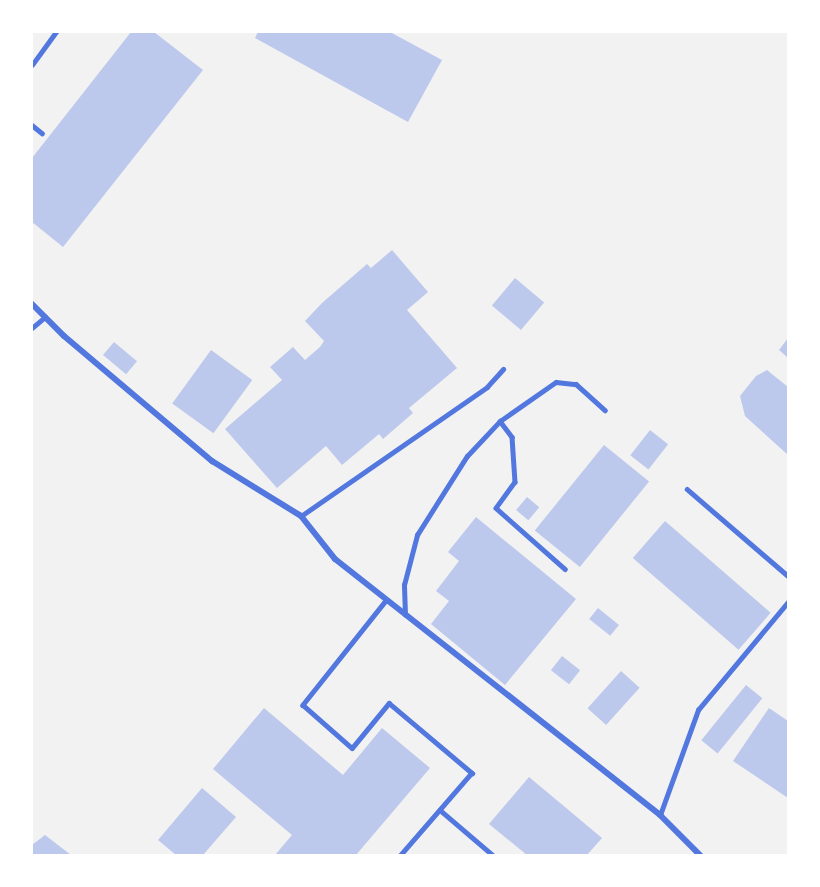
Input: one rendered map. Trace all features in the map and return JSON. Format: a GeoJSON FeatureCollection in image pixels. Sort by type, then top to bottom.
{"type":"FeatureCollection","features":[{"type":"Feature","properties":{"kind":"street"},"geometry":{"type":"LineString","coordinates":[[32,304],[212,461],[301,516],[335,559],[385,602],[660,815],[701,855]]}},
{"type":"Feature","properties":{"kind":"lane"},"geometry":{"type":"LineString","coordinates":[[32,65],[56,32]]}},
{"type":"Feature","properties":{"kind":"lane"},"geometry":{"type":"LineString","coordinates":[[32,125],[42,133]]}},
{"type":"Feature","properties":{"kind":"lane"},"geometry":{"type":"LineString","coordinates":[[32,328],[45,317]]}},
{"type":"Feature","properties":{"kind":"lane"},"geometry":{"type":"LineString","coordinates":[[301,516],[488,387],[503,369]]}},
{"type":"Feature","properties":{"kind":"lane"},"geometry":{"type":"LineString","coordinates":[[406,617],[404,585],[417,535],[467,456],[500,421],[556,382],[576,384],[605,410]]}},
{"type":"Feature","properties":{"kind":"lane"},"geometry":{"type":"LineString","coordinates":[[500,421],[512,437],[514,482],[496,508],[565,569]]}},
{"type":"Feature","properties":{"kind":"lane"},"geometry":{"type":"LineString","coordinates":[[687,489],[789,576]]}},
{"type":"Feature","properties":{"kind":"lane"},"geometry":{"type":"LineString","coordinates":[[385,602],[303,705],[352,748],[389,703],[472,773],[400,855]]}},
{"type":"Feature","properties":{"kind":"lane"},"geometry":{"type":"LineString","coordinates":[[660,815],[698,710],[789,602]]}},
{"type":"Feature","properties":{"kind":"lane"},"geometry":{"type":"LineString","coordinates":[[440,810],[494,855]]}},
{"type":"Feature","properties":{"kind":"building"},"geometry":{"type":"Polygon","coordinates":[[[131,32],[154,32],[203,70],[63,247],[32,222],[32,158],[131,32]]]}},
{"type":"Feature","properties":{"kind":"building"},"geometry":{"type":"Polygon","coordinates":[[[258,32],[390,32],[442,60],[408,122],[255,38],[258,32]]]}},
{"type":"Feature","properties":{"kind":"building"},"geometry":{"type":"Polygon","coordinates":[[[392,250],[428,292],[407,310],[457,368],[409,408],[413,413],[383,439],[379,434],[342,465],[326,446],[277,488],[225,429],[282,380],[270,367],[293,347],[305,360],[320,347],[324,341],[305,321],[367,264],[371,268],[392,250]]]}},
{"type":"Feature","properties":{"kind":"building"},"geometry":{"type":"Polygon","coordinates":[[[515,278],[544,302],[521,330],[492,306],[515,278]]]}},
{"type":"Feature","properties":{"kind":"building"},"geometry":{"type":"Polygon","coordinates":[[[788,338],[788,358],[779,350],[788,338]]]}},
{"type":"Feature","properties":{"kind":"building"},"geometry":{"type":"Polygon","coordinates":[[[114,342],[137,361],[126,374],[103,355],[114,342]]]}},
{"type":"Feature","properties":{"kind":"building"},"geometry":{"type":"Polygon","coordinates":[[[211,350],[252,380],[213,433],[172,403],[211,350]]]}},
{"type":"Feature","properties":{"kind":"building"},"geometry":{"type":"Polygon","coordinates":[[[767,370],[788,387],[788,455],[745,416],[740,396],[756,376],[767,370]]]}},
{"type":"Feature","properties":{"kind":"building"},"geometry":{"type":"Polygon","coordinates":[[[650,430],[668,444],[648,469],[630,455],[650,430]]]}},
{"type":"Feature","properties":{"kind":"building"},"geometry":{"type":"Polygon","coordinates":[[[604,445],[649,482],[580,567],[535,530],[604,445]]]}},
{"type":"Feature","properties":{"kind":"building"},"geometry":{"type":"Polygon","coordinates":[[[527,497],[539,507],[528,520],[516,510],[527,497]]]}},
{"type":"Feature","properties":{"kind":"building"},"geometry":{"type":"Polygon","coordinates":[[[476,517],[576,599],[505,685],[431,624],[449,601],[436,591],[459,561],[448,552],[476,517]]]}},
{"type":"Feature","properties":{"kind":"building"},"geometry":{"type":"Polygon","coordinates":[[[665,521],[771,613],[739,650],[633,558],[665,521]]]}},
{"type":"Feature","properties":{"kind":"building"},"geometry":{"type":"Polygon","coordinates":[[[598,608],[619,625],[610,636],[589,619],[598,608]]]}},
{"type":"Feature","properties":{"kind":"building"},"geometry":{"type":"Polygon","coordinates":[[[562,656],[580,670],[569,684],[551,670],[562,656]]]}},
{"type":"Feature","properties":{"kind":"building"},"geometry":{"type":"Polygon","coordinates":[[[621,671],[640,688],[606,725],[588,708],[621,671]]]}},
{"type":"Feature","properties":{"kind":"building"},"geometry":{"type":"Polygon","coordinates":[[[746,685],[762,698],[718,753],[701,740],[746,685]]]}},
{"type":"Feature","properties":{"kind":"building"},"geometry":{"type":"Polygon","coordinates":[[[264,708],[343,775],[382,728],[430,768],[356,855],[275,855],[292,835],[213,769],[264,708]]]}},
{"type":"Feature","properties":{"kind":"building"},"geometry":{"type":"Polygon","coordinates":[[[769,708],[788,721],[788,798],[733,761],[769,708]]]}},
{"type":"Feature","properties":{"kind":"building"},"geometry":{"type":"Polygon","coordinates":[[[529,777],[602,838],[587,855],[527,855],[489,824],[529,777]]]}},
{"type":"Feature","properties":{"kind":"building"},"geometry":{"type":"Polygon","coordinates":[[[202,788],[236,817],[203,855],[176,855],[158,840],[202,788]]]}},
{"type":"Feature","properties":{"kind":"building"},"geometry":{"type":"Polygon","coordinates":[[[45,835],[71,855],[32,855],[32,845],[45,835]]]}}]}
